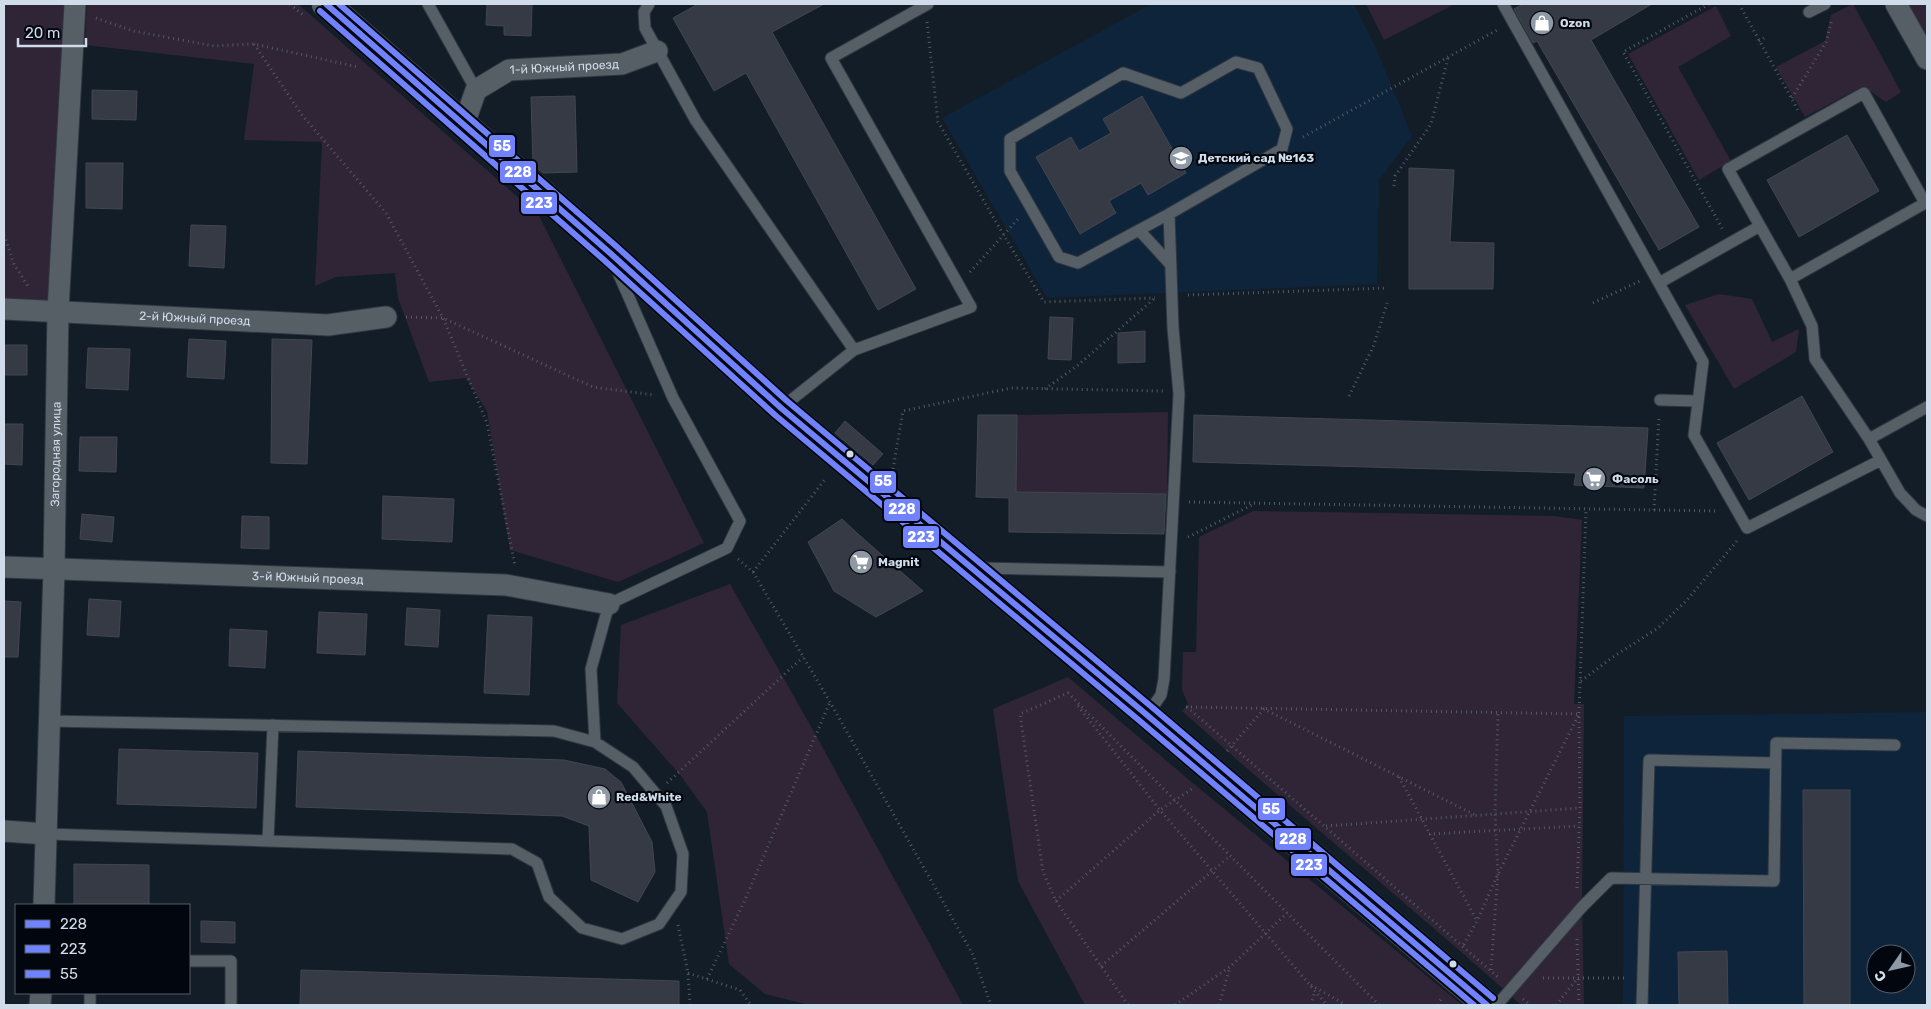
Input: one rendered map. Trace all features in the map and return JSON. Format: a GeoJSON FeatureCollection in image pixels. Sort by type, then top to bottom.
{"type":"FeatureCollection","features":[{"type":"Feature","properties":{"kind":"main road"},"geometry":{"type":"LineString","coordinates":[[326,4],[610,253],[782,408],[1487,1005]]}},
{"type":"Feature","properties":{"kind":"street"},"geometry":{"type":"LineString","coordinates":[[1896,4],[1927,59]]}},
{"type":"Feature","properties":{"kind":"street","name":"Загородная улица"},"geometry":{"type":"LineString","coordinates":[[44,904],[54,568],[51,310],[82,10]]}},
{"type":"Feature","properties":{"kind":"street","name":"1-й Южный проезд"},"geometry":{"type":"LineString","coordinates":[[476,90],[509,70],[622,64],[657,50]]}},
{"type":"Feature","properties":{"kind":"street"},"geometry":{"type":"LineString","coordinates":[[464,124],[476,90]]}},
{"type":"Feature","properties":{"kind":"street","name":"2-й Южный проезд"},"geometry":{"type":"LineString","coordinates":[[4,309],[328,325],[386,317]]}},
{"type":"Feature","properties":{"kind":"street","name":"3-й Южный проезд"},"geometry":{"type":"LineString","coordinates":[[4,566],[506,585],[609,604]]}},
{"type":"Feature","properties":{"kind":"street"},"geometry":{"type":"LineString","coordinates":[[4,831],[46,834]]}},
{"type":"Feature","properties":{"kind":"lane"},"geometry":{"type":"LineString","coordinates":[[428,4],[476,90]]}},
{"type":"Feature","properties":{"kind":"lane"},"geometry":{"type":"LineString","coordinates":[[649,4],[644,12],[645,28],[696,121],[854,350]]}},
{"type":"Feature","properties":{"kind":"lane"},"geometry":{"type":"LineString","coordinates":[[782,408],[854,350],[971,307],[831,58],[926,4]]}},
{"type":"Feature","properties":{"kind":"lane"},"geometry":{"type":"LineString","coordinates":[[1503,4],[1703,362],[1694,435],[1747,528],[1881,460]]}},
{"type":"Feature","properties":{"kind":"lane"},"geometry":{"type":"LineString","coordinates":[[1809,12],[1825,4]]}},
{"type":"Feature","properties":{"kind":"lane"},"geometry":{"type":"LineString","coordinates":[[1236,62],[1258,68],[1287,129],[1282,149],[1169,214],[1078,263],[1060,257],[1010,171],[1010,139],[1123,72],[1181,93],[1236,62]]}},
{"type":"Feature","properties":{"kind":"lane"},"geometry":{"type":"LineString","coordinates":[[1790,279],[1926,203],[1864,93],[1728,169],[1790,279],[1812,326],[1815,359],[1869,439],[1900,493],[1916,510],[1927,516]]}},
{"type":"Feature","properties":{"kind":"lane"},"geometry":{"type":"LineString","coordinates":[[1146,715],[1161,695],[1164,679],[1179,394],[1170,265],[1169,214]]}},
{"type":"Feature","properties":{"kind":"lane"},"geometry":{"type":"LineString","coordinates":[[1656,279],[1730,243],[1760,226]]}},
{"type":"Feature","properties":{"kind":"lane"},"geometry":{"type":"LineString","coordinates":[[1139,230],[1170,265]]}},
{"type":"Feature","properties":{"kind":"lane"},"geometry":{"type":"LineString","coordinates":[[594,742],[591,669],[609,604],[727,548],[740,521],[672,398],[610,253]]}},
{"type":"Feature","properties":{"kind":"lane"},"geometry":{"type":"LineString","coordinates":[[1660,400],[1698,401]]}},
{"type":"Feature","properties":{"kind":"lane"},"geometry":{"type":"LineString","coordinates":[[1869,439],[1927,407]]}},
{"type":"Feature","properties":{"kind":"lane"},"geometry":{"type":"LineString","coordinates":[[971,568],[1170,572]]}},
{"type":"Feature","properties":{"kind":"lane"},"geometry":{"type":"LineString","coordinates":[[46,834],[512,849],[537,863],[549,897],[582,928],[622,939],[659,924],[681,892],[683,854],[666,806],[633,767],[594,742],[554,731],[48,721]]}},
{"type":"Feature","properties":{"kind":"lane"},"geometry":{"type":"LineString","coordinates":[[268,841],[274,725]]}},
{"type":"Feature","properties":{"kind":"lane"},"geometry":{"type":"LineString","coordinates":[[1497,1005],[1576,914],[1611,878],[1774,881],[1776,743],[1895,745]]}},
{"type":"Feature","properties":{"kind":"lane"},"geometry":{"type":"LineString","coordinates":[[1642,1005],[1649,760],[1775,763]]}},
{"type":"Feature","properties":{"kind":"lane"},"geometry":{"type":"LineString","coordinates":[[190,961],[231,961],[231,1005]]}},
{"type":"Feature","properties":{"kind":"path"},"geometry":{"type":"LineString","coordinates":[[1709,4],[1624,52],[1730,243]]}},
{"type":"Feature","properties":{"kind":"path"},"geometry":{"type":"LineString","coordinates":[[1739,4],[1807,125]]}},
{"type":"Feature","properties":{"kind":"path"},"geometry":{"type":"LineString","coordinates":[[82,10],[133,32],[214,46],[254,44],[364,68]]}},
{"type":"Feature","properties":{"kind":"path"},"geometry":{"type":"LineString","coordinates":[[1791,98],[1826,42],[1833,13]]}},
{"type":"Feature","properties":{"kind":"path"},"geometry":{"type":"LineString","coordinates":[[1282,149],[1513,21]]}},
{"type":"Feature","properties":{"kind":"path"},"geometry":{"type":"LineString","coordinates":[[1759,41],[1764,38]]}},
{"type":"Feature","properties":{"kind":"path"},"geometry":{"type":"LineString","coordinates":[[254,44],[302,115],[386,213],[443,318],[487,423],[520,589]]}},
{"type":"Feature","properties":{"kind":"path"},"geometry":{"type":"LineString","coordinates":[[1394,186],[1395,176],[1431,124],[1448,57]]}},
{"type":"Feature","properties":{"kind":"path"},"geometry":{"type":"LineString","coordinates":[[958,286],[1003,234]]}},
{"type":"Feature","properties":{"kind":"path"},"geometry":{"type":"LineString","coordinates":[[4,235],[14,264],[51,310]]}},
{"type":"Feature","properties":{"kind":"path"},"geometry":{"type":"LineString","coordinates":[[1593,303],[1656,279]]}},
{"type":"Feature","properties":{"kind":"path"},"geometry":{"type":"LineString","coordinates":[[1045,388],[1077,366],[1154,298],[1388,288]]}},
{"type":"Feature","properties":{"kind":"path"},"geometry":{"type":"LineString","coordinates":[[1349,396],[1374,345],[1387,303]]}},
{"type":"Feature","properties":{"kind":"path"},"geometry":{"type":"LineString","coordinates":[[386,317],[443,318],[593,387],[672,398]]}},
{"type":"Feature","properties":{"kind":"path"},"geometry":{"type":"LineString","coordinates":[[892,472],[904,411],[1011,388],[1158,390],[1179,394]]}},
{"type":"Feature","properties":{"kind":"path"},"geometry":{"type":"LineString","coordinates":[[1654,510],[1660,400]]}},
{"type":"Feature","properties":{"kind":"path"},"geometry":{"type":"LineString","coordinates":[[753,572],[829,474]]}},
{"type":"Feature","properties":{"kind":"path"},"geometry":{"type":"LineString","coordinates":[[1173,502],[1736,511]]}},
{"type":"Feature","properties":{"kind":"path"},"geometry":{"type":"LineString","coordinates":[[1180,540],[1256,504]]}},
{"type":"Feature","properties":{"kind":"path"},"geometry":{"type":"LineString","coordinates":[[1579,1005],[1576,914],[1580,808],[1579,714],[1586,508]]}},
{"type":"Feature","properties":{"kind":"path"},"geometry":{"type":"LineString","coordinates":[[1581,682],[1613,657],[1658,628],[1687,600],[1747,528]]}},
{"type":"Feature","properties":{"kind":"path"},"geometry":{"type":"LineString","coordinates":[[727,548],[753,572],[830,702],[972,953],[991,1005]]}},
{"type":"Feature","properties":{"kind":"path"},"geometry":{"type":"LineString","coordinates":[[656,794],[803,657]]}},
{"type":"Feature","properties":{"kind":"path"},"geometry":{"type":"LineString","coordinates":[[1068,693],[1379,1005]]}},
{"type":"Feature","properties":{"kind":"path"},"geometry":{"type":"LineString","coordinates":[[1068,693],[1160,810],[1327,1005]]}},
{"type":"Feature","properties":{"kind":"path"},"geometry":{"type":"LineString","coordinates":[[1068,693],[1020,714],[1043,872],[1056,901],[1128,1005]]}},
{"type":"Feature","properties":{"kind":"path"},"geometry":{"type":"LineString","coordinates":[[707,979],[744,902],[830,702]]}},
{"type":"Feature","properties":{"kind":"path"},"geometry":{"type":"LineString","coordinates":[[1530,1005],[1186,707],[1579,714]]}},
{"type":"Feature","properties":{"kind":"path"},"geometry":{"type":"LineString","coordinates":[[1226,751],[1264,709]]}},
{"type":"Feature","properties":{"kind":"path"},"geometry":{"type":"LineString","coordinates":[[1264,709],[1475,815]]}},
{"type":"Feature","properties":{"kind":"path"},"geometry":{"type":"LineString","coordinates":[[1491,970],[1498,874],[1495,814],[1498,714]]}},
{"type":"Feature","properties":{"kind":"path"},"geometry":{"type":"LineString","coordinates":[[1463,946],[1579,714]]}},
{"type":"Feature","properties":{"kind":"path"},"geometry":{"type":"LineString","coordinates":[[1399,776],[1477,921]]}},
{"type":"Feature","properties":{"kind":"path"},"geometry":{"type":"LineString","coordinates":[[1056,901],[1160,810],[1197,786]]}},
{"type":"Feature","properties":{"kind":"path"},"geometry":{"type":"LineString","coordinates":[[1325,826],[1580,808]]}},
{"type":"Feature","properties":{"kind":"path"},"geometry":{"type":"LineString","coordinates":[[1429,834],[1579,826]]}},
{"type":"Feature","properties":{"kind":"path"},"geometry":{"type":"LineString","coordinates":[[1101,966],[1230,856]]}},
{"type":"Feature","properties":{"kind":"path"},"geometry":{"type":"LineString","coordinates":[[674,902],[688,973],[690,1005]]}},
{"type":"Feature","properties":{"kind":"path"},"geometry":{"type":"LineString","coordinates":[[1175,1005],[1231,966],[1287,913]]}},
{"type":"Feature","properties":{"kind":"path"},"geometry":{"type":"LineString","coordinates":[[1219,1005],[1231,966]]}},
{"type":"Feature","properties":{"kind":"path"},"geometry":{"type":"LineString","coordinates":[[688,973],[740,990],[751,1005]]}},
{"type":"Feature","properties":{"kind":"path"},"geometry":{"type":"LineString","coordinates":[[1556,1005],[1578,977]]}},
{"type":"Feature","properties":{"kind":"path"},"geometry":{"type":"LineString","coordinates":[[1519,978],[1642,978]]}},
{"type":"Feature","properties":{"kind":"path"},"geometry":{"type":"LineString","coordinates":[[1308,984],[1346,1005]]}},
{"type":"Feature","properties":{"kind":"path"},"geometry":{"type":"LineString","coordinates":[[1312,1005],[1315,991]]}},
{"type":"Feature","properties":{"kind":"shaded area"},"geometry":{"type":"Polygon","coordinates":[[[4,4],[64,4],[50,300],[4,299],[4,4]]]}},
{"type":"Feature","properties":{"kind":"shaded area"},"geometry":{"type":"Polygon","coordinates":[[[87,4],[298,4],[539,216],[704,543],[618,582],[510,550],[487,411],[466,378],[429,382],[398,298],[395,273],[336,277],[315,286],[322,142],[244,140],[254,64],[85,45],[87,4]]]}},
{"type":"Feature","properties":{"kind":"shaded area","name":"Детский сад №163"},"geometry":{"type":"Polygon","coordinates":[[[1151,4],[1354,4],[1377,50],[1412,136],[1379,180],[1377,284],[1047,298],[942,118],[1151,4]]]}},
{"type":"Feature","properties":{"kind":"shaded area"},"geometry":{"type":"Polygon","coordinates":[[[1366,4],[1455,4],[1384,40],[1366,4]]]}},
{"type":"Feature","properties":{"kind":"shaded area"},"geometry":{"type":"Polygon","coordinates":[[[1853,4],[1901,92],[1886,102],[1863,86],[1805,117],[1776,67],[1825,41],[1831,15],[1853,4]]]}},
{"type":"Feature","properties":{"kind":"shaded area"},"geometry":{"type":"Polygon","coordinates":[[[1900,4],[1927,4],[1927,53],[1900,4]]]}},
{"type":"Feature","properties":{"kind":"shaded area"},"geometry":{"type":"Polygon","coordinates":[[[1716,6],[1731,36],[1678,67],[1731,161],[1699,180],[1628,54],[1716,6]]]}},
{"type":"Feature","properties":{"kind":"shaded area"},"geometry":{"type":"Polygon","coordinates":[[[1719,294],[1752,299],[1772,342],[1799,329],[1796,352],[1734,389],[1685,305],[1719,294]]]}},
{"type":"Feature","properties":{"kind":"shaded area"},"geometry":{"type":"Polygon","coordinates":[[[1168,412],[1167,494],[1016,492],[1017,415],[1168,412]]]}},
{"type":"Feature","properties":{"kind":"shaded area"},"geometry":{"type":"Polygon","coordinates":[[[1253,511],[1554,516],[1582,520],[1574,704],[1584,704],[1582,907],[1584,1005],[1521,1005],[1182,711],[1188,704],[1182,690],[1183,652],[1196,652],[1199,537],[1253,511]]]}},
{"type":"Feature","properties":{"kind":"shaded area"},"geometry":{"type":"Polygon","coordinates":[[[730,584],[818,739],[963,1005],[809,1005],[765,994],[729,964],[707,812],[681,776],[617,703],[621,625],[730,584]]]}},
{"type":"Feature","properties":{"kind":"shaded area"},"geometry":{"type":"Polygon","coordinates":[[[1068,677],[1188,779],[1462,1005],[1085,1005],[1018,881],[993,709],[1068,677]]]}},
{"type":"Feature","properties":{"kind":"shaded area"},"geometry":{"type":"Polygon","coordinates":[[[1927,712],[1927,1005],[1623,1005],[1624,716],[1927,712]]]}},
{"type":"Feature","properties":{"kind":"building"},"geometry":{"type":"Polygon","coordinates":[[[487,4],[532,4],[531,36],[504,35],[504,26],[486,25],[487,4]]]}},
{"type":"Feature","properties":{"kind":"building"},"geometry":{"type":"Polygon","coordinates":[[[698,4],[824,4],[772,32],[916,289],[878,310],[746,73],[714,91],[673,18],[698,4]]]}},
{"type":"Feature","properties":{"kind":"building"},"geometry":{"type":"Polygon","coordinates":[[[1523,4],[1652,4],[1591,40],[1699,227],[1659,250],[1537,41],[1533,43],[1514,9],[1523,4]]]}},
{"type":"Feature","properties":{"kind":"building"},"geometry":{"type":"Polygon","coordinates":[[[92,90],[137,91],[136,120],[92,119],[92,90]]]}},
{"type":"Feature","properties":{"kind":"building"},"geometry":{"type":"Polygon","coordinates":[[[575,96],[577,172],[543,173],[533,165],[531,97],[575,96]]]}},
{"type":"Feature","properties":{"kind":"building"},"geometry":{"type":"Polygon","coordinates":[[[1142,96],[1186,173],[1148,195],[1141,183],[1109,201],[1116,213],[1080,234],[1036,157],[1071,137],[1079,151],[1111,133],[1103,119],[1142,96]]]}},
{"type":"Feature","properties":{"kind":"building"},"geometry":{"type":"Polygon","coordinates":[[[1847,135],[1879,191],[1799,237],[1767,180],[1847,135]]]}},
{"type":"Feature","properties":{"kind":"building"},"geometry":{"type":"Polygon","coordinates":[[[86,163],[123,163],[122,209],[86,208],[86,163]]]}},
{"type":"Feature","properties":{"kind":"building"},"geometry":{"type":"Polygon","coordinates":[[[1409,168],[1454,170],[1450,242],[1494,243],[1493,289],[1409,289],[1409,168]]]}},
{"type":"Feature","properties":{"kind":"building"},"geometry":{"type":"Polygon","coordinates":[[[191,225],[226,226],[224,268],[189,266],[191,225]]]}},
{"type":"Feature","properties":{"kind":"building"},"geometry":{"type":"Polygon","coordinates":[[[1050,317],[1073,318],[1071,360],[1048,359],[1050,317]]]}},
{"type":"Feature","properties":{"kind":"building"},"geometry":{"type":"Polygon","coordinates":[[[1145,331],[1145,362],[1118,363],[1118,333],[1145,331]]]}},
{"type":"Feature","properties":{"kind":"building"},"geometry":{"type":"Polygon","coordinates":[[[189,339],[226,341],[224,379],[187,377],[189,339]]]}},
{"type":"Feature","properties":{"kind":"building"},"geometry":{"type":"Polygon","coordinates":[[[272,339],[312,340],[307,464],[271,463],[272,339]]]}},
{"type":"Feature","properties":{"kind":"building"},"geometry":{"type":"Polygon","coordinates":[[[4,345],[27,345],[27,375],[4,375],[4,345]]]}},
{"type":"Feature","properties":{"kind":"building"},"geometry":{"type":"Polygon","coordinates":[[[88,348],[130,349],[128,390],[86,388],[88,348]]]}},
{"type":"Feature","properties":{"kind":"building"},"geometry":{"type":"Polygon","coordinates":[[[1802,396],[1833,452],[1749,500],[1717,443],[1802,396]]]}},
{"type":"Feature","properties":{"kind":"building"},"geometry":{"type":"Polygon","coordinates":[[[978,415],[1017,415],[1016,492],[1166,494],[1164,534],[1009,532],[1009,498],[976,497],[978,415]]]}},
{"type":"Feature","properties":{"kind":"building"},"geometry":{"type":"Polygon","coordinates":[[[1194,415],[1648,428],[1644,488],[1574,485],[1576,473],[1193,462],[1194,415]]]}},
{"type":"Feature","properties":{"kind":"building"},"geometry":{"type":"Polygon","coordinates":[[[845,421],[883,454],[873,465],[835,433],[845,421]]]}},
{"type":"Feature","properties":{"kind":"building"},"geometry":{"type":"Polygon","coordinates":[[[4,424],[23,424],[22,465],[4,464],[4,424]]]}},
{"type":"Feature","properties":{"kind":"building"},"geometry":{"type":"Polygon","coordinates":[[[80,437],[117,437],[116,472],[79,471],[80,437]]]}},
{"type":"Feature","properties":{"kind":"building"},"geometry":{"type":"Polygon","coordinates":[[[383,496],[454,499],[452,542],[382,539],[383,496]]]}},
{"type":"Feature","properties":{"kind":"building"},"geometry":{"type":"Polygon","coordinates":[[[82,514],[114,517],[112,542],[80,539],[82,514]]]}},
{"type":"Feature","properties":{"kind":"building"},"geometry":{"type":"Polygon","coordinates":[[[242,516],[269,517],[269,549],[241,548],[242,516]]]}},
{"type":"Feature","properties":{"kind":"building"},"geometry":{"type":"Polygon","coordinates":[[[842,519],[923,591],[876,617],[834,591],[808,542],[842,519]]]}},
{"type":"Feature","properties":{"kind":"building"},"geometry":{"type":"Polygon","coordinates":[[[89,599],[121,601],[119,637],[87,635],[89,599]]]}},
{"type":"Feature","properties":{"kind":"building"},"geometry":{"type":"Polygon","coordinates":[[[4,601],[21,602],[18,657],[4,657],[4,601]]]}},
{"type":"Feature","properties":{"kind":"building"},"geometry":{"type":"Polygon","coordinates":[[[407,608],[440,610],[438,647],[405,645],[407,608]]]}},
{"type":"Feature","properties":{"kind":"building"},"geometry":{"type":"Polygon","coordinates":[[[319,612],[367,614],[365,655],[317,653],[319,612]]]}},
{"type":"Feature","properties":{"kind":"building"},"geometry":{"type":"Polygon","coordinates":[[[488,615],[532,617],[529,695],[484,693],[488,615]]]}},
{"type":"Feature","properties":{"kind":"building"},"geometry":{"type":"Polygon","coordinates":[[[230,629],[267,631],[265,668],[229,666],[230,629]]]}},
{"type":"Feature","properties":{"kind":"building"},"geometry":{"type":"Polygon","coordinates":[[[119,749],[258,753],[256,808],[117,804],[119,749]]]}},
{"type":"Feature","properties":{"kind":"building"},"geometry":{"type":"Polygon","coordinates":[[[298,751],[564,760],[605,769],[621,782],[652,842],[655,872],[638,902],[591,880],[589,826],[562,816],[296,807],[298,751]]]}},
{"type":"Feature","properties":{"kind":"building"},"geometry":{"type":"Polygon","coordinates":[[[1803,790],[1850,790],[1850,1005],[1804,1005],[1803,790]]]}},
{"type":"Feature","properties":{"kind":"building"},"geometry":{"type":"Polygon","coordinates":[[[74,864],[149,865],[149,904],[74,904],[74,864]]]}},
{"type":"Feature","properties":{"kind":"building"},"geometry":{"type":"Polygon","coordinates":[[[201,921],[235,922],[235,943],[201,942],[201,921]]]}},
{"type":"Feature","properties":{"kind":"building"},"geometry":{"type":"Polygon","coordinates":[[[1727,951],[1728,1005],[1679,1005],[1678,952],[1727,951]]]}},
{"type":"Feature","properties":{"kind":"building"},"geometry":{"type":"Polygon","coordinates":[[[301,970],[679,981],[679,1005],[300,1005],[301,970]]]}},
{"type":"Feature","properties":{"kind":"transit line","name":"228"},"geometry":{"type":"LineString","coordinates":[[326,4],[610,253],[781,408],[1147,715],[1487,1005]]}},
{"type":"Feature","properties":{"kind":"transit line","name":"55"},"geometry":{"type":"LineString","coordinates":[[339,4],[616,246],[787,401],[1153,708],[1493,998]]}},
{"type":"Feature","properties":{"kind":"transit line","name":"223"},"geometry":{"type":"LineString","coordinates":[[320,11],[604,260],[775,415],[1474,1005]]}},
{"type":"Feature","properties":{"kind":"place","name":"Ozon"},"geometry":{"type":"Point","coordinates":[1542,23]}},
{"type":"Feature","properties":{"kind":"place","name":"Детский сад №163"},"geometry":{"type":"Point","coordinates":[1181,158]}},
{"type":"Feature","properties":{"kind":"place","name":"Фасоль"},"geometry":{"type":"Point","coordinates":[1594,479]}},
{"type":"Feature","properties":{"kind":"place","name":"Magnit"},"geometry":{"type":"Point","coordinates":[861,562]}},
{"type":"Feature","properties":{"kind":"place","name":"Red&White"},"geometry":{"type":"Point","coordinates":[599,797]}}]}
